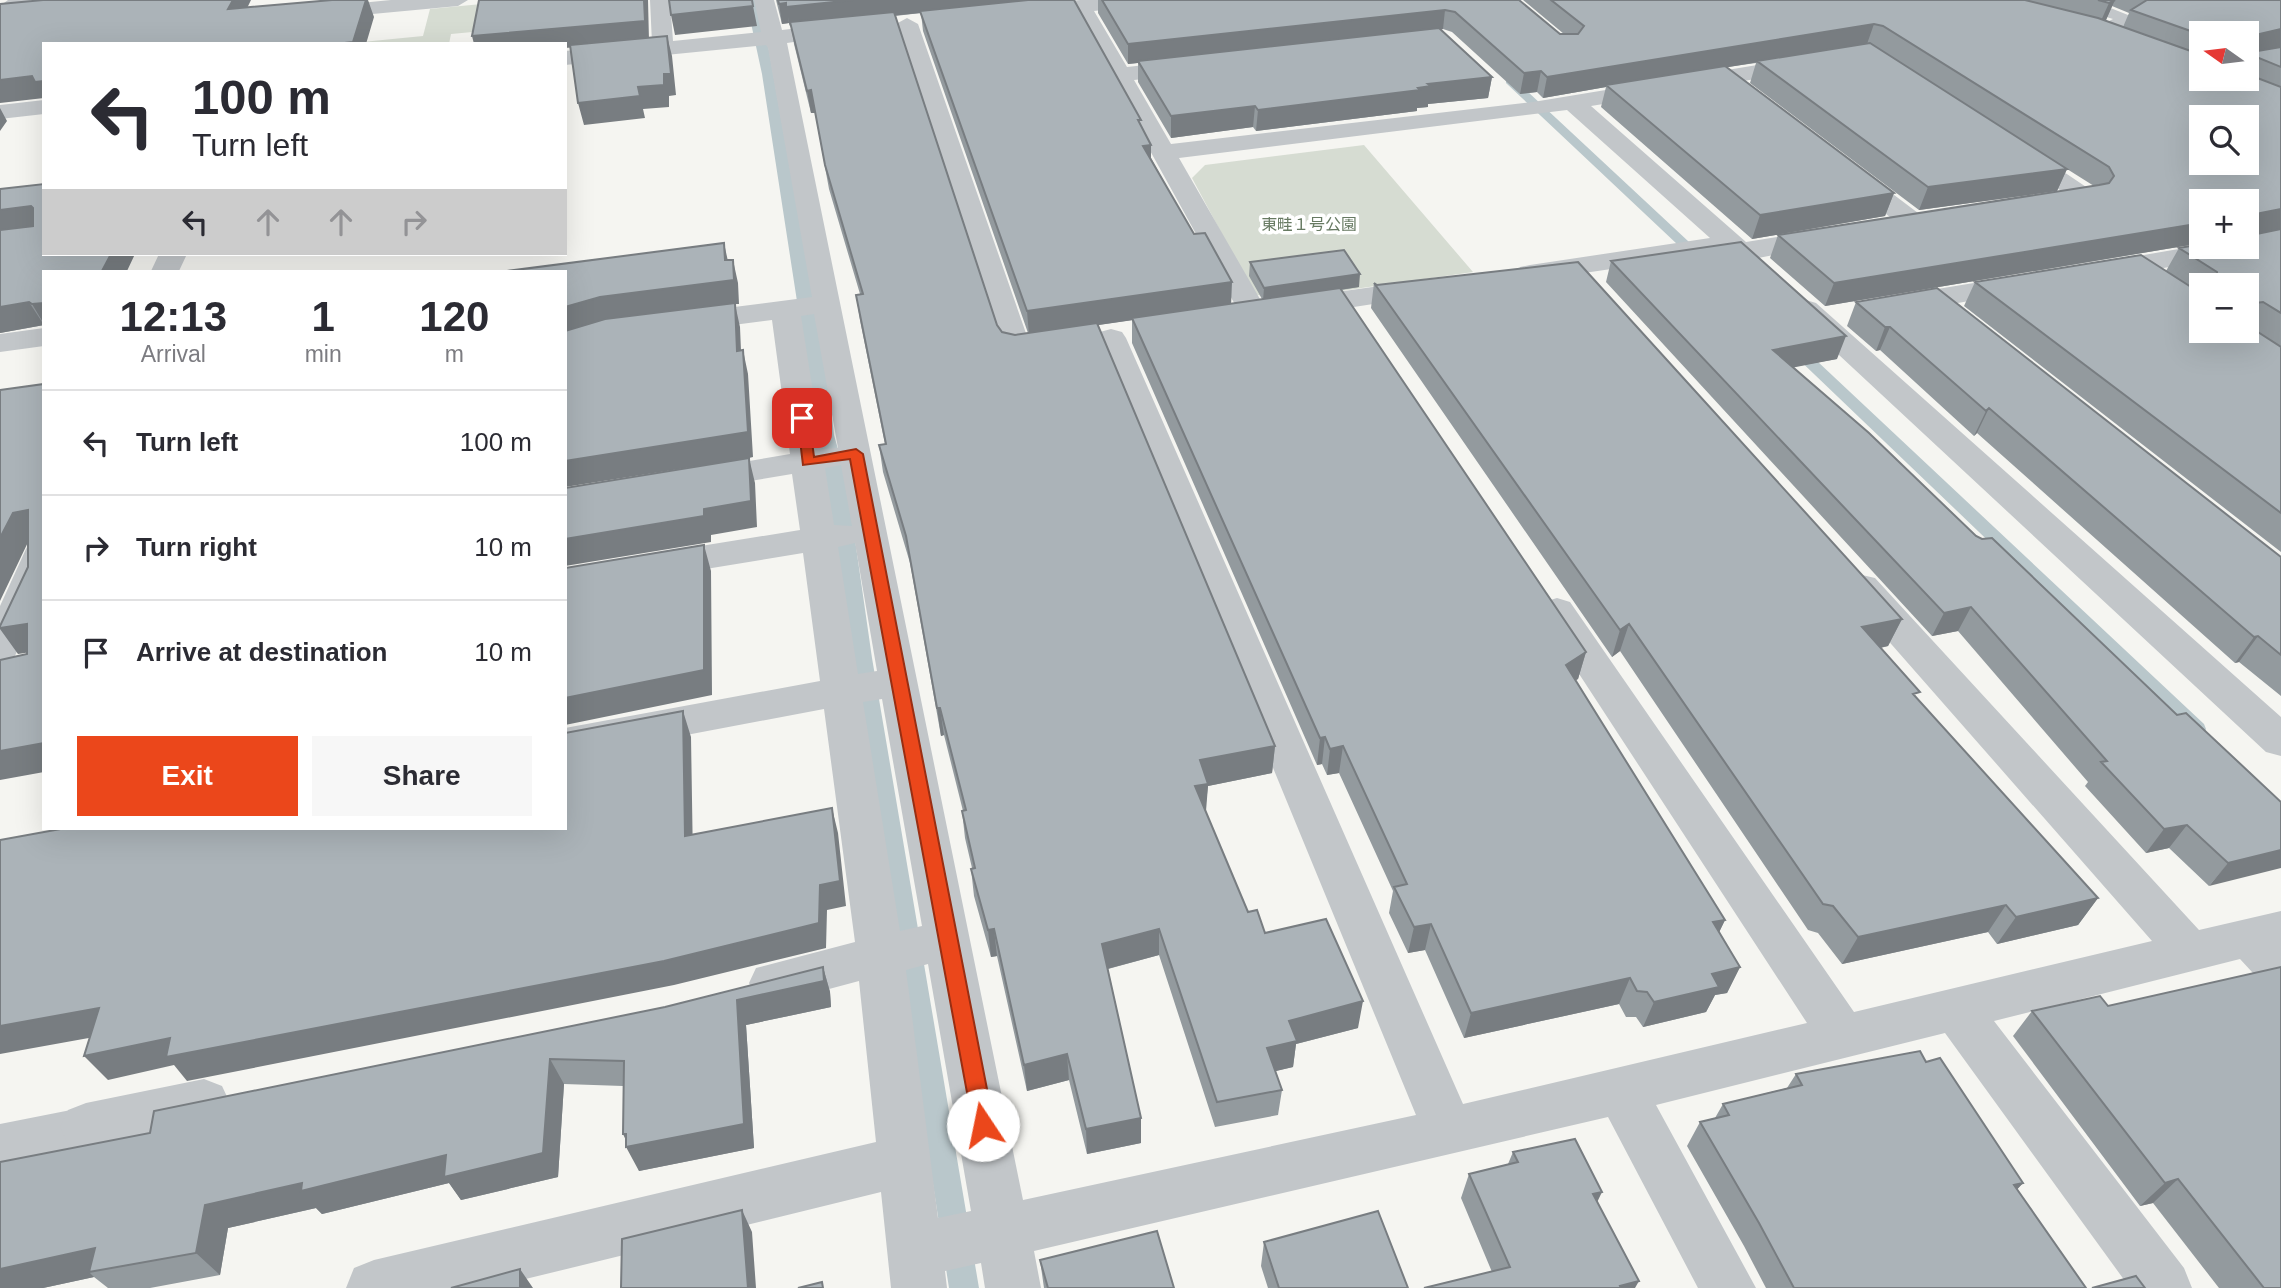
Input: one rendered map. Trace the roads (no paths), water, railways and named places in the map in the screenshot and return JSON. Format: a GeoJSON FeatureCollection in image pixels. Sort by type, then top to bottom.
{"type":"FeatureCollection","features":[{"type":"Feature","properties":{"kind":"street"},"geometry":{"type":"LineString","coordinates":[[0,16],[21,0]]}},
{"type":"Feature","properties":{"kind":"street"},"geometry":{"type":"LineString","coordinates":[[306,15],[458,0]]}},
{"type":"Feature","properties":{"kind":"street"},"geometry":{"type":"LineString","coordinates":[[660,0],[663,48]]}},
{"type":"Feature","properties":{"kind":"street"},"geometry":{"type":"LineString","coordinates":[[763,38],[764,0]]}},
{"type":"Feature","properties":{"kind":"street"},"geometry":{"type":"LineString","coordinates":[[1001,14],[1139,0]]}},
{"type":"Feature","properties":{"kind":"street"},"geometry":{"type":"LineString","coordinates":[[1082,6],[1164,152],[1240,315],[1454,285]]}},
{"type":"Feature","properties":{"kind":"street"},"geometry":{"type":"LineString","coordinates":[[881,27],[934,22]]}},
{"type":"Feature","properties":{"kind":"street"},"geometry":{"type":"LineString","coordinates":[[907,24],[1016,349],[1124,335],[1449,1132]]}},
{"type":"Feature","properties":{"kind":"street"},"geometry":{"type":"LineString","coordinates":[[2072,25],[2129,43]]}},
{"type":"Feature","properties":{"kind":"street"},"geometry":{"type":"LineString","coordinates":[[567,58],[814,33]]}},
{"type":"Feature","properties":{"kind":"street"},"geometry":{"type":"LineString","coordinates":[[763,38],[779,48],[805,306],[797,373],[830,458],[868,687],[883,953],[904,1161],[951,1251],[1013,1288]]}},
{"type":"Feature","properties":{"kind":"street"},"geometry":{"type":"LineString","coordinates":[[1164,152],[1544,107],[1828,60]]}},
{"type":"Feature","properties":{"kind":"street"},"geometry":{"type":"LineString","coordinates":[[1120,75],[1214,64]]}},
{"type":"Feature","properties":{"kind":"street"},"geometry":{"type":"LineString","coordinates":[[1724,77],[1746,94]]}},
{"type":"Feature","properties":{"kind":"street"},"geometry":{"type":"LineString","coordinates":[[1496,88],[1544,107],[1736,247],[2281,741]]}},
{"type":"Feature","properties":{"kind":"street"},"geometry":{"type":"LineString","coordinates":[[0,112],[42,107]]}},
{"type":"Feature","properties":{"kind":"street"},"geometry":{"type":"LineString","coordinates":[[1995,137],[2088,197],[2021,206]]}},
{"type":"Feature","properties":{"kind":"street"},"geometry":{"type":"LineString","coordinates":[[1824,154],[1913,222]]}},
{"type":"Feature","properties":{"kind":"street"},"geometry":{"type":"LineString","coordinates":[[1885,226],[1940,218]]}},
{"type":"Feature","properties":{"kind":"street"},"geometry":{"type":"LineString","coordinates":[[1507,276],[1690,249],[1736,247],[1845,233]]}},
{"type":"Feature","properties":{"kind":"street"},"geometry":{"type":"LineString","coordinates":[[1818,319],[2189,256]]}},
{"type":"Feature","properties":{"kind":"street"},"geometry":{"type":"LineString","coordinates":[[2133,265],[2167,288]]}},
{"type":"Feature","properties":{"kind":"street"},"geometry":{"type":"LineString","coordinates":[[1573,267],[1601,298]]}},
{"type":"Feature","properties":{"kind":"street"},"geometry":{"type":"LineString","coordinates":[[1934,299],[1967,325]]}},
{"type":"Feature","properties":{"kind":"street"},"geometry":{"type":"LineString","coordinates":[[1347,300],[1370,335]]}},
{"type":"Feature","properties":{"kind":"street"},"geometry":{"type":"LineString","coordinates":[[662,325],[805,306]]}},
{"type":"Feature","properties":{"kind":"street"},"geometry":{"type":"LineString","coordinates":[[805,306],[836,367],[830,458]]}},
{"type":"Feature","properties":{"kind":"street"},"geometry":{"type":"LineString","coordinates":[[0,344],[42,337]]}},
{"type":"Feature","properties":{"kind":"street"},"geometry":{"type":"LineString","coordinates":[[797,373],[836,367]]}},
{"type":"Feature","properties":{"kind":"street"},"geometry":{"type":"LineString","coordinates":[[673,484],[830,458]]}},
{"type":"Feature","properties":{"kind":"street"},"geometry":{"type":"LineString","coordinates":[[844,535],[868,687],[944,940],[951,1251]]}},
{"type":"Feature","properties":{"kind":"street"},"geometry":{"type":"LineString","coordinates":[[567,580],[844,535]]}},
{"type":"Feature","properties":{"kind":"street"},"geometry":{"type":"LineString","coordinates":[[0,648],[19,590],[42,552]]}},
{"type":"Feature","properties":{"kind":"street"},"geometry":{"type":"LineString","coordinates":[[1835,558],[2191,953]]}},
{"type":"Feature","properties":{"kind":"street"},"geometry":{"type":"LineString","coordinates":[[1533,576],[1843,1036]]}},
{"type":"Feature","properties":{"kind":"street"},"geometry":{"type":"LineString","coordinates":[[567,743],[868,687]]}},
{"type":"Feature","properties":{"kind":"street"},"geometry":{"type":"LineString","coordinates":[[727,995],[883,953],[944,940]]}},
{"type":"Feature","properties":{"kind":"street"},"geometry":{"type":"LineString","coordinates":[[951,1251],[2191,953],[2271,946]]}},
{"type":"Feature","properties":{"kind":"street"},"geometry":{"type":"LineString","coordinates":[[1956,1009],[2164,1288]]}},
{"type":"Feature","properties":{"kind":"street"},"geometry":{"type":"LineString","coordinates":[[1622,1090],[1728,1288]]}},
{"type":"Feature","properties":{"kind":"street"},"geometry":{"type":"LineString","coordinates":[[86,1127],[250,1094]]}},
{"type":"Feature","properties":{"kind":"street"},"geometry":{"type":"LineString","coordinates":[[374,1288],[904,1161]]}},
{"type":"Feature","properties":{"kind":"lane"},"geometry":{"type":"LineString","coordinates":[[2099,0],[2090,6],[2129,19],[2103,33]]}},
{"type":"Feature","properties":{"kind":"lane"},"geometry":{"type":"LineString","coordinates":[[0,1144],[86,1127]]}},
{"type":"Feature","properties":{"kind":"waterway"},"geometry":{"type":"LineString","coordinates":[[1510,81],[1699,258]]}},
{"type":"Feature","properties":{"kind":"waterway"},"geometry":{"type":"LineString","coordinates":[[1796,349],[2197,729]]}},
{"type":"Feature","properties":{"kind":"park label","name":"東畦１号公園"},"geometry":{"type":"Point","coordinates":[1309,224]}}]}
